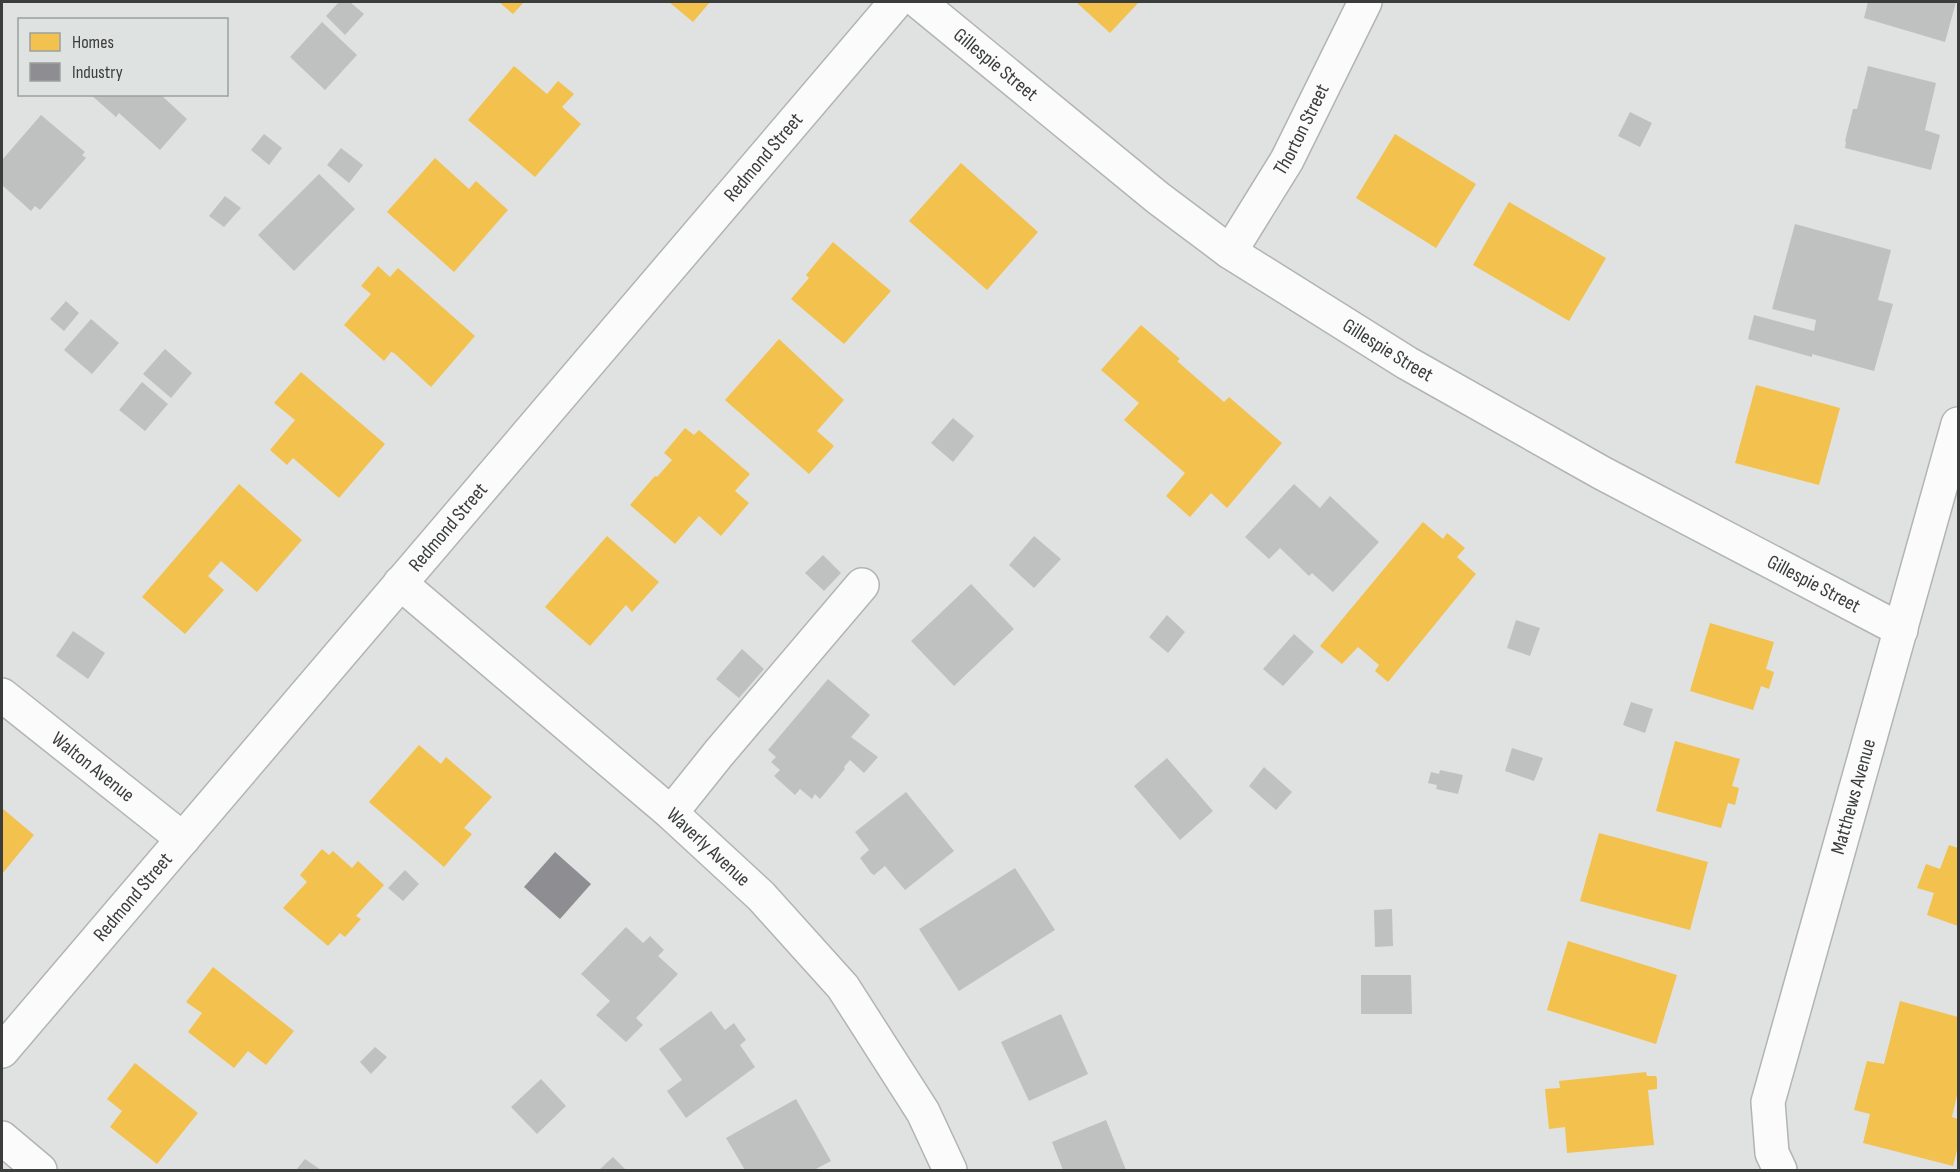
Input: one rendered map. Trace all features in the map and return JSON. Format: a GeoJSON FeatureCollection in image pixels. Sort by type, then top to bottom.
{"type":"FeatureCollection","features":[{"type":"Feature","properties":{"kind":"street","name":"Redmond Street"},"geometry":{"type":"LineString","coordinates":[[2,1051],[896,2]]}},
{"type":"Feature","properties":{"kind":"street","name":"Gillespie Street"},"geometry":{"type":"LineString","coordinates":[[919,2],[1158,198],[1230,252],[1407,363],[1602,473],[1901,630]]}},
{"type":"Feature","properties":{"kind":"street","name":"Thorton Street"},"geometry":{"type":"LineString","coordinates":[[1230,252],[1287,160],[1365,2]]}},
{"type":"Feature","properties":{"kind":"street","name":"Matthews Avenue"},"geometry":{"type":"LineString","coordinates":[[1780,1170],[1772,1154],[1768,1102],[1959,424]]}},
{"type":"Feature","properties":{"kind":"street","name":"Waverly Avenue"},"geometry":{"type":"LineString","coordinates":[[400,583],[671,813],[761,896],[843,987],[923,1112],[950,1170]]}},
{"type":"Feature","properties":{"kind":"street"},"geometry":{"type":"LineString","coordinates":[[671,813],[862,585]]}},
{"type":"Feature","properties":{"kind":"street","name":"Walton Avenue"},"geometry":{"type":"LineString","coordinates":[[2,695],[183,838]]}},
{"type":"Feature","properties":{"kind":"street"},"geometry":{"type":"LineString","coordinates":[[2,1138],[40,1170]]}},
{"type":"Feature","properties":{"kind":"building: Homes"},"geometry":{"type":"Polygon","coordinates":[[[499,2],[524,2],[513,14],[499,2]]]}},
{"type":"Feature","properties":{"kind":"building: Homes"},"geometry":{"type":"Polygon","coordinates":[[[669,2],[710,2],[693,22],[669,2]]]}},
{"type":"Feature","properties":{"kind":"building: Homes"},"geometry":{"type":"Polygon","coordinates":[[[1076,2],[1139,2],[1110,33],[1076,2]]]}},
{"type":"Feature","properties":{"kind":"building: Homes"},"geometry":{"type":"Polygon","coordinates":[[[514,66],[547,94],[558,81],[574,94],[562,107],[581,124],[535,177],[468,120],[514,66]]]}},
{"type":"Feature","properties":{"kind":"building: Homes"},"geometry":{"type":"Polygon","coordinates":[[[1395,134],[1476,184],[1436,248],[1356,198],[1395,134]]]}},
{"type":"Feature","properties":{"kind":"building: Homes"},"geometry":{"type":"Polygon","coordinates":[[[435,158],[469,189],[476,181],[508,210],[454,272],[387,212],[435,158]]]}},
{"type":"Feature","properties":{"kind":"building: Homes"},"geometry":{"type":"Polygon","coordinates":[[[961,163],[1038,232],[987,290],[909,221],[961,163]]]}},
{"type":"Feature","properties":{"kind":"building: Homes"},"geometry":{"type":"Polygon","coordinates":[[[1509,202],[1606,258],[1569,321],[1473,265],[1509,202]]]}},
{"type":"Feature","properties":{"kind":"building: Homes"},"geometry":{"type":"Polygon","coordinates":[[[833,242],[891,291],[844,344],[791,299],[809,278],[806,275],[833,242]]]}},
{"type":"Feature","properties":{"kind":"building: Homes"},"geometry":{"type":"Polygon","coordinates":[[[378,266],[390,277],[398,268],[475,336],[431,387],[394,353],[391,352],[384,361],[344,325],[371,294],[361,286],[378,266]]]}},
{"type":"Feature","properties":{"kind":"building: Homes"},"geometry":{"type":"Polygon","coordinates":[[[1141,325],[1180,359],[1177,361],[1224,402],[1229,397],[1282,443],[1227,508],[1211,493],[1190,517],[1166,496],[1185,473],[1124,420],[1139,403],[1101,370],[1141,325]]]}},
{"type":"Feature","properties":{"kind":"building: Homes"},"geometry":{"type":"Polygon","coordinates":[[[779,339],[844,400],[817,431],[834,446],[809,474],[725,400],[779,339]]]}},
{"type":"Feature","properties":{"kind":"building: Homes"},"geometry":{"type":"Polygon","coordinates":[[[301,372],[385,444],[339,498],[293,458],[287,465],[270,450],[295,420],[274,403],[301,372]]]}},
{"type":"Feature","properties":{"kind":"building: Homes"},"geometry":{"type":"Polygon","coordinates":[[[1756,385],[1840,408],[1819,485],[1735,463],[1756,385]]]}},
{"type":"Feature","properties":{"kind":"building: Homes"},"geometry":{"type":"Polygon","coordinates":[[[685,428],[694,435],[699,430],[750,474],[735,491],[749,503],[721,536],[699,516],[675,544],[630,505],[672,460],[664,453],[685,428]]]}},
{"type":"Feature","properties":{"kind":"building: Homes"},"geometry":{"type":"Polygon","coordinates":[[[239,484],[302,540],[257,592],[221,561],[208,576],[224,590],[185,634],[142,597],[239,484]]]}},
{"type":"Feature","properties":{"kind":"building: Homes"},"geometry":{"type":"Polygon","coordinates":[[[1423,522],[1443,539],[1447,533],[1465,548],[1457,557],[1476,574],[1388,682],[1375,671],[1379,665],[1358,647],[1342,664],[1320,646],[1423,522]]]}},
{"type":"Feature","properties":{"kind":"building: Homes"},"geometry":{"type":"Polygon","coordinates":[[[607,536],[659,582],[632,612],[626,605],[590,646],[545,607],[607,536]]]}},
{"type":"Feature","properties":{"kind":"building: Homes"},"geometry":{"type":"Polygon","coordinates":[[[1710,623],[1774,642],[1766,669],[1774,672],[1769,689],[1761,686],[1753,710],[1690,691],[1710,623]]]}},
{"type":"Feature","properties":{"kind":"building: Homes"},"geometry":{"type":"Polygon","coordinates":[[[1675,741],[1740,759],[1732,786],[1739,788],[1735,805],[1728,803],[1721,828],[1656,811],[1675,741]]]}},
{"type":"Feature","properties":{"kind":"building: Homes"},"geometry":{"type":"Polygon","coordinates":[[[419,745],[441,764],[446,757],[492,797],[464,828],[472,834],[444,867],[369,802],[419,745]]]}},
{"type":"Feature","properties":{"kind":"building: Homes"},"geometry":{"type":"Polygon","coordinates":[[[2,808],[34,835],[2,874],[2,808]]]}},
{"type":"Feature","properties":{"kind":"building: Homes"},"geometry":{"type":"Polygon","coordinates":[[[1599,833],[1708,862],[1690,930],[1580,901],[1599,833]]]}},
{"type":"Feature","properties":{"kind":"building: Homes"},"geometry":{"type":"Polygon","coordinates":[[[1949,845],[1958,848],[1958,926],[1927,915],[1934,893],[1917,888],[1926,864],[1940,869],[1949,845]]]}},
{"type":"Feature","properties":{"kind":"building: Homes"},"geometry":{"type":"Polygon","coordinates":[[[322,849],[329,855],[333,851],[352,868],[358,861],[384,885],[356,916],[361,919],[345,937],[340,933],[328,946],[283,908],[307,882],[300,875],[322,849]]]}},
{"type":"Feature","properties":{"kind":"building: Homes"},"geometry":{"type":"Polygon","coordinates":[[[1568,941],[1677,975],[1656,1044],[1547,1010],[1568,941]]]}},
{"type":"Feature","properties":{"kind":"building: Homes"},"geometry":{"type":"Polygon","coordinates":[[[213,967],[294,1031],[266,1065],[248,1051],[234,1068],[188,1032],[202,1013],[186,1002],[213,967]]]}},
{"type":"Feature","properties":{"kind":"building: Homes"},"geometry":{"type":"Polygon","coordinates":[[[1900,1001],[1958,1017],[1958,1091],[1952,1117],[1958,1119],[1958,1146],[1953,1166],[1863,1143],[1870,1114],[1854,1110],[1867,1061],[1884,1064],[1900,1001]]]}},
{"type":"Feature","properties":{"kind":"building: Homes"},"geometry":{"type":"Polygon","coordinates":[[[135,1063],[198,1113],[157,1164],[110,1127],[122,1111],[107,1099],[135,1063]]]}},
{"type":"Feature","properties":{"kind":"building: Homes"},"geometry":{"type":"Polygon","coordinates":[[[1646,1072],[1647,1076],[1656,1076],[1657,1079],[1657,1089],[1648,1090],[1654,1145],[1567,1153],[1565,1127],[1549,1129],[1545,1089],[1560,1088],[1559,1081],[1646,1072]]]}},
{"type":"Feature","properties":{"kind":"building: Industry"},"geometry":{"type":"Polygon","coordinates":[[[555,852],[591,884],[560,919],[524,887],[555,852]]]}},
{"type":"Feature","properties":{"kind":"building: Other"},"geometry":{"type":"Polygon","coordinates":[[[339,2],[350,2],[364,14],[345,35],[326,16],[339,2]]]}},
{"type":"Feature","properties":{"kind":"building: Other"},"geometry":{"type":"Polygon","coordinates":[[[1868,2],[1956,2],[1945,42],[1864,18],[1868,2]]]}},
{"type":"Feature","properties":{"kind":"building: Other"},"geometry":{"type":"Polygon","coordinates":[[[322,22],[357,55],[325,90],[290,57],[322,22]]]}},
{"type":"Feature","properties":{"kind":"building: Other"},"geometry":{"type":"Polygon","coordinates":[[[1868,66],[1936,83],[1925,130],[1940,135],[1931,170],[1845,148],[1853,109],[1857,109],[1868,66]]]}},
{"type":"Feature","properties":{"kind":"building: Other"},"geometry":{"type":"Polygon","coordinates":[[[92,96],[162,96],[187,119],[160,150],[119,113],[116,117],[92,96]]]}},
{"type":"Feature","properties":{"kind":"building: Other"},"geometry":{"type":"Polygon","coordinates":[[[1630,112],[1652,123],[1640,147],[1618,136],[1630,112]]]}},
{"type":"Feature","properties":{"kind":"building: Other"},"geometry":{"type":"Polygon","coordinates":[[[41,115],[85,152],[82,155],[86,158],[40,210],[35,206],[31,211],[2,185],[2,160],[41,115]]]}},
{"type":"Feature","properties":{"kind":"building: Other"},"geometry":{"type":"Polygon","coordinates":[[[264,134],[282,148],[269,165],[251,150],[264,134]]]}},
{"type":"Feature","properties":{"kind":"building: Other"},"geometry":{"type":"Polygon","coordinates":[[[341,148],[363,165],[349,183],[327,165],[341,148]]]}},
{"type":"Feature","properties":{"kind":"building: Other"},"geometry":{"type":"Polygon","coordinates":[[[319,174],[355,209],[294,271],[258,235],[319,174]]]}},
{"type":"Feature","properties":{"kind":"building: Other"},"geometry":{"type":"Polygon","coordinates":[[[225,196],[241,208],[224,227],[209,216],[225,196]]]}},
{"type":"Feature","properties":{"kind":"building: Other"},"geometry":{"type":"Polygon","coordinates":[[[1795,224],[1891,250],[1878,300],[1893,304],[1874,371],[1748,339],[1754,315],[1814,331],[1816,320],[1772,309],[1795,224]]]}},
{"type":"Feature","properties":{"kind":"building: Other"},"geometry":{"type":"Polygon","coordinates":[[[66,301],[79,313],[64,331],[50,319],[66,301]]]}},
{"type":"Feature","properties":{"kind":"building: Other"},"geometry":{"type":"Polygon","coordinates":[[[91,319],[119,343],[92,374],[64,350],[91,319]]]}},
{"type":"Feature","properties":{"kind":"building: Other"},"geometry":{"type":"Polygon","coordinates":[[[165,349],[192,373],[171,398],[143,374],[165,349]]]}},
{"type":"Feature","properties":{"kind":"building: Other"},"geometry":{"type":"Polygon","coordinates":[[[142,382],[168,404],[145,431],[119,410],[142,382]]]}},
{"type":"Feature","properties":{"kind":"building: Other"},"geometry":{"type":"Polygon","coordinates":[[[953,418],[974,436],[953,462],[931,443],[953,418]]]}},
{"type":"Feature","properties":{"kind":"building: Other"},"geometry":{"type":"Polygon","coordinates":[[[1294,484],[1320,508],[1330,496],[1379,542],[1333,592],[1312,573],[1309,576],[1280,548],[1269,559],[1245,537],[1294,484]]]}},
{"type":"Feature","properties":{"kind":"building: Other"},"geometry":{"type":"Polygon","coordinates":[[[1034,536],[1061,559],[1034,588],[1009,565],[1034,536]]]}},
{"type":"Feature","properties":{"kind":"building: Other"},"geometry":{"type":"Polygon","coordinates":[[[823,555],[841,573],[824,591],[805,573],[823,555]]]}},
{"type":"Feature","properties":{"kind":"building: Other"},"geometry":{"type":"Polygon","coordinates":[[[971,584],[1014,629],[954,686],[911,641],[971,584]]]}},
{"type":"Feature","properties":{"kind":"building: Other"},"geometry":{"type":"Polygon","coordinates":[[[1167,615],[1185,632],[1168,653],[1149,637],[1167,615]]]}},
{"type":"Feature","properties":{"kind":"building: Other"},"geometry":{"type":"Polygon","coordinates":[[[1516,620],[1540,628],[1530,656],[1507,648],[1516,620]]]}},
{"type":"Feature","properties":{"kind":"building: Other"},"geometry":{"type":"Polygon","coordinates":[[[73,631],[105,653],[88,679],[56,656],[73,631]]]}},
{"type":"Feature","properties":{"kind":"building: Other"},"geometry":{"type":"Polygon","coordinates":[[[1294,634],[1314,652],[1283,686],[1263,669],[1294,634]]]}},
{"type":"Feature","properties":{"kind":"building: Other"},"geometry":{"type":"Polygon","coordinates":[[[742,649],[764,669],[739,698],[716,679],[742,649]]]}},
{"type":"Feature","properties":{"kind":"building: Other"},"geometry":{"type":"Polygon","coordinates":[[[828,679],[870,715],[851,737],[878,757],[864,773],[850,760],[820,799],[815,794],[812,799],[800,789],[795,795],[774,776],[780,770],[771,762],[776,757],[768,750],[828,679]]]}},
{"type":"Feature","properties":{"kind":"building: Other"},"geometry":{"type":"Polygon","coordinates":[[[1631,702],[1653,709],[1645,733],[1623,725],[1631,702]]]}},
{"type":"Feature","properties":{"kind":"building: Other"},"geometry":{"type":"Polygon","coordinates":[[[1512,748],[1543,758],[1534,781],[1505,771],[1512,748]]]}},
{"type":"Feature","properties":{"kind":"building: Other"},"geometry":{"type":"Polygon","coordinates":[[[1167,758],[1213,811],[1180,840],[1134,786],[1167,758]]]}},
{"type":"Feature","properties":{"kind":"building: Other"},"geometry":{"type":"Polygon","coordinates":[[[1264,767],[1292,792],[1276,810],[1249,786],[1264,767]]]}},
{"type":"Feature","properties":{"kind":"building: Other"},"geometry":{"type":"Polygon","coordinates":[[[1440,770],[1463,775],[1458,794],[1436,789],[1437,785],[1428,783],[1431,772],[1439,774],[1440,770]]]}},
{"type":"Feature","properties":{"kind":"building: Other"},"geometry":{"type":"Polygon","coordinates":[[[906,792],[954,851],[905,890],[885,866],[874,875],[871,873],[860,858],[869,850],[855,832],[906,792]]]}},
{"type":"Feature","properties":{"kind":"building: Other"},"geometry":{"type":"Polygon","coordinates":[[[1015,868],[1055,930],[959,991],[919,929],[1015,868]]]}},
{"type":"Feature","properties":{"kind":"building: Other"},"geometry":{"type":"Polygon","coordinates":[[[405,870],[419,884],[403,901],[388,888],[405,870]]]}},
{"type":"Feature","properties":{"kind":"building: Other"},"geometry":{"type":"Polygon","coordinates":[[[1392,909],[1393,946],[1375,947],[1374,910],[1392,909]]]}},
{"type":"Feature","properties":{"kind":"building: Other"},"geometry":{"type":"Polygon","coordinates":[[[626,927],[643,943],[650,936],[664,950],[658,956],[678,974],[636,1018],[643,1025],[626,1042],[596,1015],[610,1001],[581,974],[626,927]]]}},
{"type":"Feature","properties":{"kind":"building: Other"},"geometry":{"type":"Polygon","coordinates":[[[1361,975],[1411,975],[1412,1014],[1361,1014],[1361,975]]]}},
{"type":"Feature","properties":{"kind":"building: Other"},"geometry":{"type":"Polygon","coordinates":[[[711,1011],[725,1030],[734,1023],[746,1040],[740,1045],[755,1067],[686,1118],[667,1091],[682,1080],[659,1049],[711,1011]]]}},
{"type":"Feature","properties":{"kind":"building: Other"},"geometry":{"type":"Polygon","coordinates":[[[1061,1014],[1088,1074],[1029,1101],[1001,1042],[1061,1014]]]}},
{"type":"Feature","properties":{"kind":"building: Other"},"geometry":{"type":"Polygon","coordinates":[[[375,1047],[387,1057],[371,1074],[360,1062],[375,1047]]]}},
{"type":"Feature","properties":{"kind":"building: Other"},"geometry":{"type":"Polygon","coordinates":[[[541,1079],[566,1106],[537,1134],[511,1107],[541,1079]]]}},
{"type":"Feature","properties":{"kind":"building: Other"},"geometry":{"type":"Polygon","coordinates":[[[796,1099],[831,1161],[814,1170],[745,1170],[726,1138],[796,1099]]]}},
{"type":"Feature","properties":{"kind":"building: Other"},"geometry":{"type":"Polygon","coordinates":[[[1106,1120],[1126,1170],[1063,1170],[1052,1142],[1106,1120]]]}},
{"type":"Feature","properties":{"kind":"building: Other"},"geometry":{"type":"Polygon","coordinates":[[[613,1157],[626,1170],[599,1170],[613,1157]]]}},
{"type":"Feature","properties":{"kind":"building: Other"},"geometry":{"type":"Polygon","coordinates":[[[305,1159],[321,1170],[296,1170],[305,1159]]]}}]}
